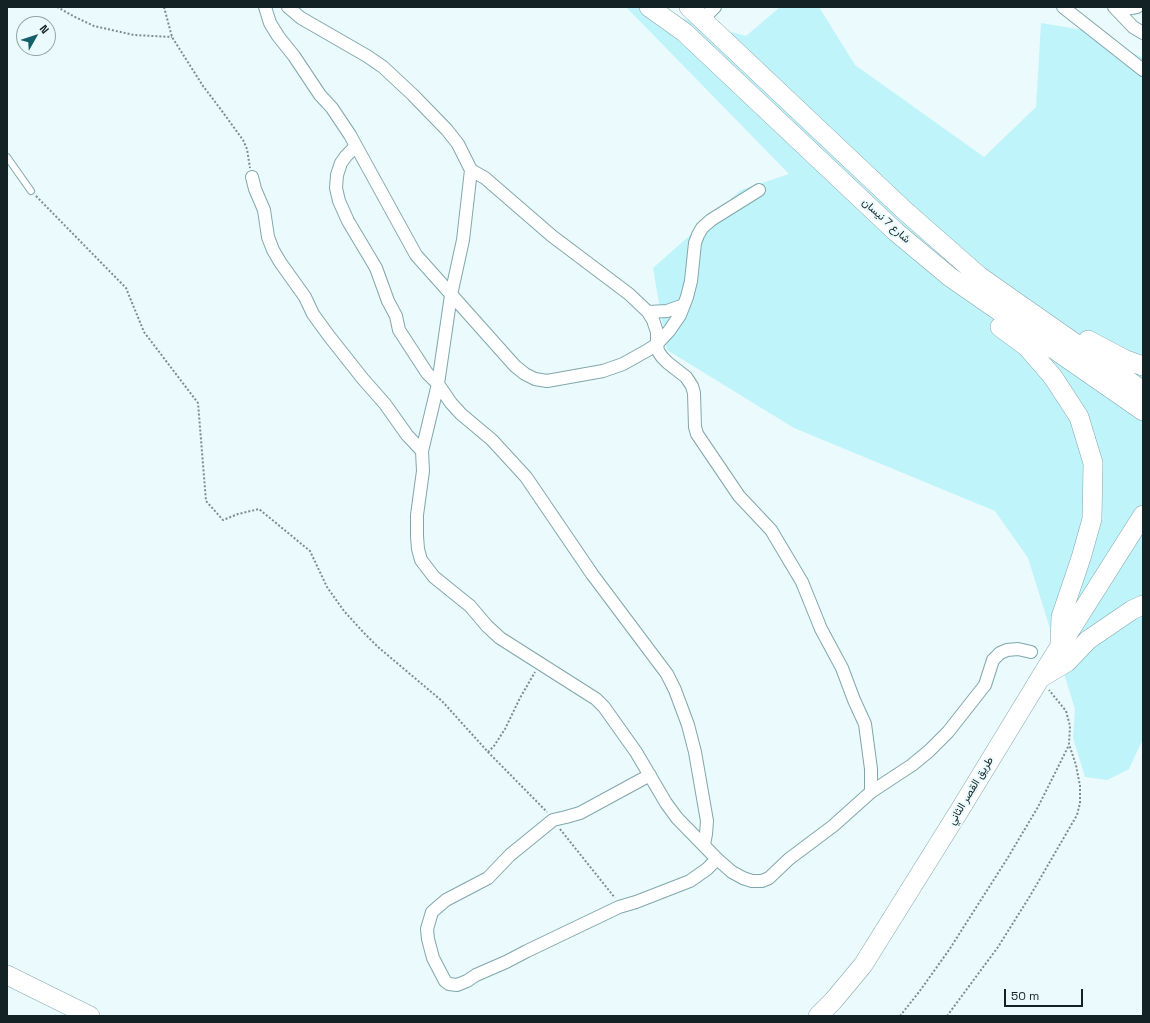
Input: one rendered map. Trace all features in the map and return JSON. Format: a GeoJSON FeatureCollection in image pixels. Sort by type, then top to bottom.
{"type":"FeatureCollection","features":[{"type":"Feature","properties":{"kind":"main road","name":"شارع 7 نيسان"},"geometry":{"type":"LineString","coordinates":[[649,7],[684,32],[896,232],[950,277],[1143,411]]}},
{"type":"Feature","properties":{"kind":"main road","name":"شارع 7 نيسان"},"geometry":{"type":"LineString","coordinates":[[702,11],[904,210],[979,276],[1143,391]]}},
{"type":"Feature","properties":{"kind":"main road"},"geometry":{"type":"LineString","coordinates":[[896,232],[954,293],[1027,347],[1053,377],[1079,417],[1093,463],[1092,519],[1077,571],[1061,617],[1060,646]]}},
{"type":"Feature","properties":{"kind":"main road"},"geometry":{"type":"LineString","coordinates":[[1051,326],[1091,341],[1126,360],[1143,366]]}},
{"type":"Feature","properties":{"kind":"main road","name":"طريق القصر الثاني"},"geometry":{"type":"LineString","coordinates":[[818,1016],[833,1001],[863,965],[1039,679],[1143,515]]}},
{"type":"Feature","properties":{"kind":"main road"},"geometry":{"type":"LineString","coordinates":[[1039,679],[1067,662],[1088,640],[1132,610],[1143,605]]}},
{"type":"Feature","properties":{"kind":"main road"},"geometry":{"type":"LineString","coordinates":[[7,975],[90,1016]]}},
{"type":"Feature","properties":{"kind":"street"},"geometry":{"type":"LineString","coordinates":[[265,7],[270,23],[278,36],[294,56],[320,95],[332,108],[350,135],[416,255],[515,366],[525,374],[541,380],[554,380],[603,371],[623,364],[657,344],[674,324],[684,306],[691,281],[698,235],[711,220],[759,190]]}},
{"type":"Feature","properties":{"kind":"street"},"geometry":{"type":"LineString","coordinates":[[288,7],[301,18],[367,56],[382,67],[413,95],[447,130],[458,144],[471,170],[463,240],[451,295],[438,384],[422,451],[423,471],[417,515],[418,549],[422,560],[434,577],[470,606],[487,626],[500,638],[588,693],[604,707],[636,752],[666,803],[677,818],[717,859],[732,872],[743,878],[752,881],[762,881],[769,878],[789,859],[838,822],[871,792],[912,765],[929,751],[948,732],[985,685],[993,660],[1000,653],[1007,650],[1018,649],[1031,652]]}},
{"type":"Feature","properties":{"kind":"street"},"geometry":{"type":"LineString","coordinates":[[1063,7],[1143,70]]}},
{"type":"Feature","properties":{"kind":"street"},"geometry":{"type":"LineString","coordinates":[[1125,10],[1133,27],[1143,33]]}},
{"type":"Feature","properties":{"kind":"street"},"geometry":{"type":"LineString","coordinates":[[356,146],[341,163],[337,175],[336,188],[339,200],[348,221],[376,268],[404,338],[427,374],[438,384],[451,403],[461,414],[492,440],[526,477],[592,574],[667,674],[675,690],[688,725],[695,752],[707,821],[704,845]]}},
{"type":"Feature","properties":{"kind":"street"},"geometry":{"type":"LineString","coordinates":[[471,170],[485,178],[547,232],[629,294],[648,312],[656,326],[658,351],[662,358],[691,381],[694,393],[694,427],[697,434],[739,496],[771,530],[802,582],[821,629],[842,668],[865,724],[871,769],[871,792]]}},
{"type":"Feature","properties":{"kind":"street"},"geometry":{"type":"LineString","coordinates":[[252,177],[255,189],[264,210],[268,237],[280,262],[305,297],[313,314],[329,336],[363,379],[376,392],[407,435],[422,451]]}},
{"type":"Feature","properties":{"kind":"street"},"geometry":{"type":"LineString","coordinates":[[648,312],[667,311],[684,306]]}},
{"type":"Feature","properties":{"kind":"street"},"geometry":{"type":"LineString","coordinates":[[650,775],[580,813],[566,818],[553,820],[510,855],[488,878],[446,900],[432,912],[427,929],[428,939],[433,958],[445,982],[457,985],[467,981],[476,975],[619,907],[690,881],[708,869],[717,859]]}},
{"type":"Feature","properties":{"kind":"lane"},"geometry":{"type":"LineString","coordinates":[[7,157],[31,191]]}},
{"type":"Feature","properties":{"kind":"path"},"geometry":{"type":"LineString","coordinates":[[57,7],[75,18],[94,26],[134,35],[172,37]]}},
{"type":"Feature","properties":{"kind":"path"},"geometry":{"type":"LineString","coordinates":[[164,7],[172,37],[203,86],[243,140],[252,177]]}},
{"type":"Feature","properties":{"kind":"path"},"geometry":{"type":"LineString","coordinates":[[31,191],[126,288],[144,332],[198,404],[206,501],[223,520],[238,514],[259,509],[310,551],[327,586],[344,611],[364,633],[442,701],[488,752],[527,790],[549,814],[618,903],[619,907]]}},
{"type":"Feature","properties":{"kind":"path"},"geometry":{"type":"LineString","coordinates":[[488,752],[494,746],[505,729],[520,698],[541,663]]}},
{"type":"Feature","properties":{"kind":"path"},"geometry":{"type":"LineString","coordinates":[[947,1016],[998,947],[1077,816],[1080,803],[1080,786],[1076,765],[1069,744],[1070,726],[1066,711],[1039,679]]}},
{"type":"Feature","properties":{"kind":"path"},"geometry":{"type":"LineString","coordinates":[[900,1016],[949,950],[1011,852],[1038,807],[1069,744]]}},
{"type":"Feature","properties":{"kind":"shaded area"},"geometry":{"type":"Polygon","coordinates":[[[626,7],[641,7],[746,36],[780,7],[819,7],[855,65],[984,157],[1036,107],[1041,23],[1083,30],[1143,58],[1143,742],[1141,743],[1129,769],[1107,780],[1085,777],[1073,738],[1075,709],[1028,558],[995,511],[794,428],[667,350],[653,268],[741,190],[789,174],[626,7]]]}}]}
